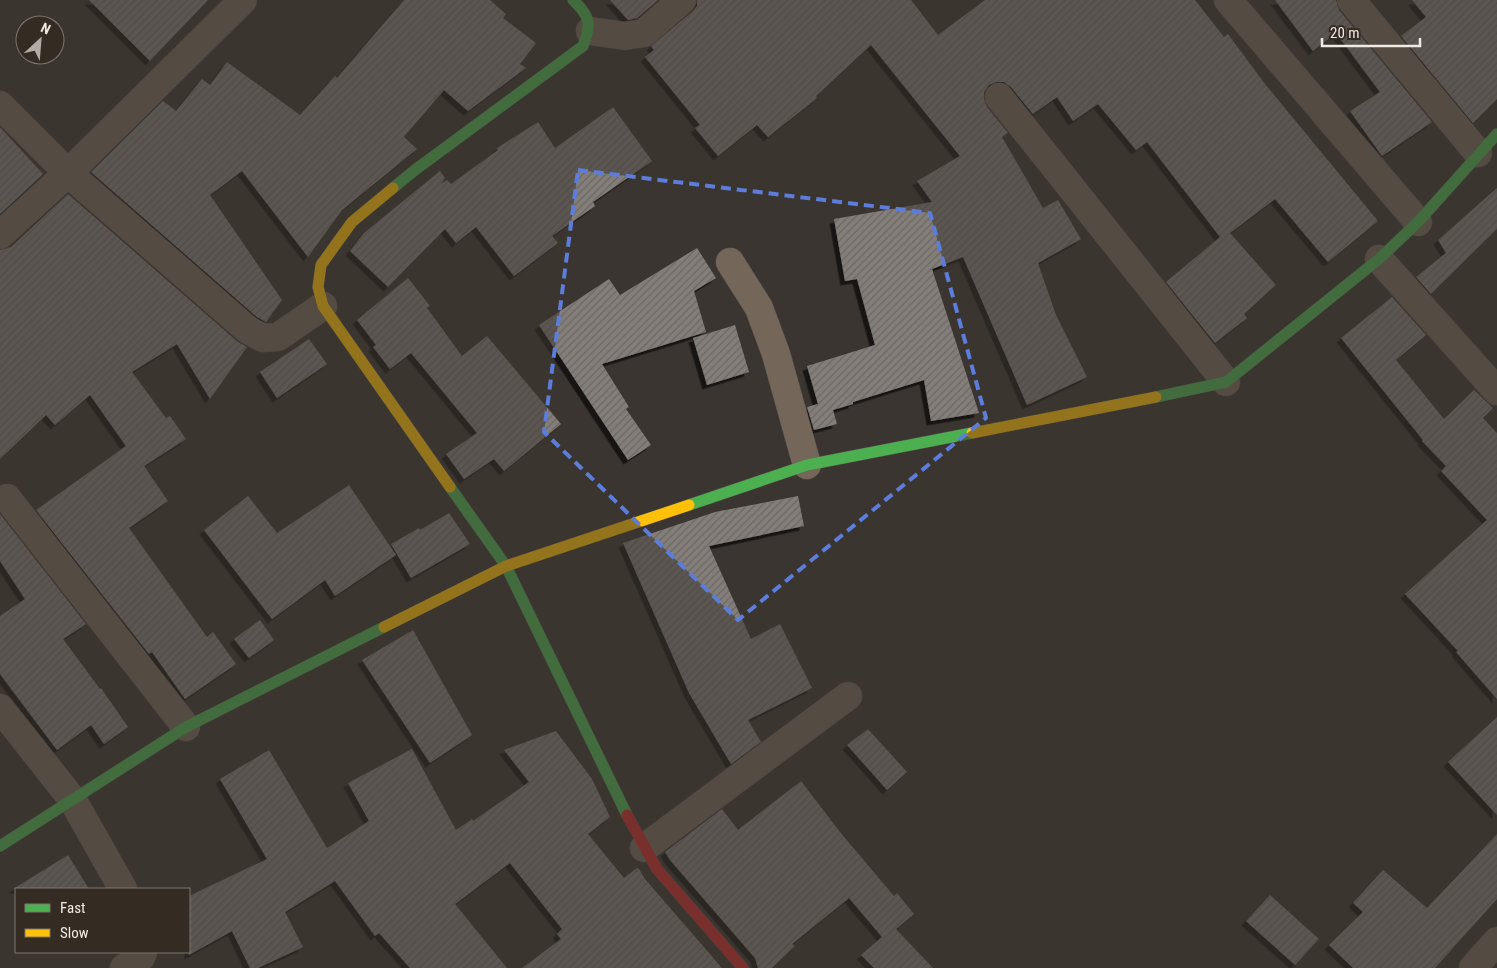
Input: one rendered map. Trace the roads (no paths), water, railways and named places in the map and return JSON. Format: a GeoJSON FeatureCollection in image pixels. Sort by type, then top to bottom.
{"type":"FeatureCollection","features":[{"type":"Feature","properties":{"kind":"main road"},"geometry":{"type":"LineString","coordinates":[[573,0],[588,16],[590,31],[582,46],[415,170],[352,222],[321,265],[318,287],[323,306],[506,566],[644,848],[657,870],[743,968]]}},
{"type":"Feature","properties":{"kind":"main road"},"geometry":{"type":"LineString","coordinates":[[0,846],[186,727],[506,566],[807,465],[1099,409],[1226,382],[1379,259],[1418,222],[1497,134]]}},
{"type":"Feature","properties":{"kind":"street"},"geometry":{"type":"LineString","coordinates":[[0,235],[68,173],[243,0]]}},
{"type":"Feature","properties":{"kind":"street"},"geometry":{"type":"LineString","coordinates":[[590,31],[625,36],[644,33],[682,0]]}},
{"type":"Feature","properties":{"kind":"street"},"geometry":{"type":"LineString","coordinates":[[1228,0],[1418,222]]}},
{"type":"Feature","properties":{"kind":"street"},"geometry":{"type":"LineString","coordinates":[[1351,0],[1478,153]]}},
{"type":"Feature","properties":{"kind":"street"},"geometry":{"type":"LineString","coordinates":[[999,97],[1226,382]]}},
{"type":"Feature","properties":{"kind":"street"},"geometry":{"type":"LineString","coordinates":[[0,105],[68,173],[248,330],[263,338],[278,337],[323,306]]}},
{"type":"Feature","properties":{"kind":"street"},"geometry":{"type":"LineString","coordinates":[[1379,259],[1497,391]]}},
{"type":"Feature","properties":{"kind":"street"},"geometry":{"type":"LineString","coordinates":[[730,262],[759,308],[776,354],[807,465]]}},
{"type":"Feature","properties":{"kind":"street"},"geometry":{"type":"LineString","coordinates":[[7,498],[186,727]]}},
{"type":"Feature","properties":{"kind":"street"},"geometry":{"type":"LineString","coordinates":[[644,848],[848,696]]}},
{"type":"Feature","properties":{"kind":"street"},"geometry":{"type":"LineString","coordinates":[[0,708],[72,799],[122,888]]}},
{"type":"Feature","properties":{"kind":"street"},"geometry":{"type":"LineString","coordinates":[[1473,968],[1497,941]]}},
{"type":"Feature","properties":{"kind":"street"},"geometry":{"type":"LineString","coordinates":[[124,968],[141,957],[143,953]]}}]}
